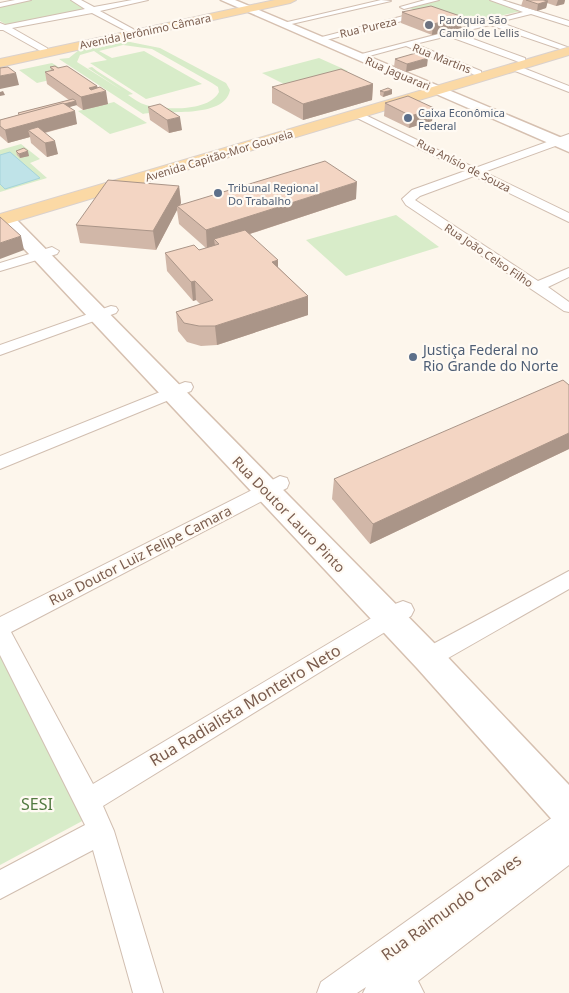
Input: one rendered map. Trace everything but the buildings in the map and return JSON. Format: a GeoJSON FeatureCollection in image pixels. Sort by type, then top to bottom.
{"type":"FeatureCollection","features":[{"type":"Feature","properties":{"kind":"main road","name":"Avenida Jerônimo Câmara"},"geometry":{"type":"LineString","coordinates":[[0,61],[277,0]]}},
{"type":"Feature","properties":{"kind":"main road","name":"Avenida Jerônimo Câmara"},"geometry":{"type":"LineString","coordinates":[[0,61],[130,31],[290,0]]}},
{"type":"Feature","properties":{"kind":"main road"},"geometry":{"type":"LineString","coordinates":[[434,89],[567,48]]}},
{"type":"Feature","properties":{"kind":"main road"},"geometry":{"type":"LineString","coordinates":[[434,89],[478,73],[517,64]]}},
{"type":"Feature","properties":{"kind":"main road","name":"Avenida Capitão-Mor Gouveia"},"geometry":{"type":"LineString","coordinates":[[6,216],[64,193],[357,114],[434,89]]}},
{"type":"Feature","properties":{"kind":"main road","name":"Avenida Capitão-Mor Gouveia"},"geometry":{"type":"LineString","coordinates":[[6,216],[92,193],[198,158],[434,89]]}},
{"type":"Feature","properties":{"kind":"main road"},"geometry":{"type":"LineString","coordinates":[[64,193],[92,193]]}},
{"type":"Feature","properties":{"kind":"street"},"geometry":{"type":"LineString","coordinates":[[0,5],[27,0]]}},
{"type":"Feature","properties":{"kind":"street"},"geometry":{"type":"LineString","coordinates":[[75,0],[130,31]]}},
{"type":"Feature","properties":{"kind":"street"},"geometry":{"type":"LineString","coordinates":[[1,27],[144,0]]}},
{"type":"Feature","properties":{"kind":"street","name":"Rua Jaguarari"},"geometry":{"type":"LineString","coordinates":[[226,0],[434,89],[565,142]]}},
{"type":"Feature","properties":{"kind":"street"},"geometry":{"type":"LineString","coordinates":[[283,24],[386,0],[404,7],[435,0]]}},
{"type":"Feature","properties":{"kind":"street"},"geometry":{"type":"LineString","coordinates":[[494,0],[569,24]]}},
{"type":"Feature","properties":{"kind":"street"},"geometry":{"type":"LineString","coordinates":[[510,5],[524,2]]}},
{"type":"Feature","properties":{"kind":"street","name":"Rua Pureza"},"geometry":{"type":"LineString","coordinates":[[318,39],[419,14],[404,7]]}},
{"type":"Feature","properties":{"kind":"street"},"geometry":{"type":"LineString","coordinates":[[358,56],[531,12]]}},
{"type":"Feature","properties":{"kind":"street"},"geometry":{"type":"LineString","coordinates":[[553,19],[569,15]]}},
{"type":"Feature","properties":{"kind":"street"},"geometry":{"type":"LineString","coordinates":[[490,22],[567,48]]}},
{"type":"Feature","properties":{"kind":"street"},"geometry":{"type":"LineString","coordinates":[[1,27],[44,50]]}},
{"type":"Feature","properties":{"kind":"street"},"geometry":{"type":"LineString","coordinates":[[448,33],[569,89]]}},
{"type":"Feature","properties":{"kind":"street","name":"Rua Martins"},"geometry":{"type":"LineString","coordinates":[[407,44],[478,73]]}},
{"type":"Feature","properties":{"kind":"street","name":"Rua Anísio de Souza"},"geometry":{"type":"LineString","coordinates":[[357,114],[569,218]]}},
{"type":"Feature","properties":{"kind":"street"},"geometry":{"type":"LineString","coordinates":[[476,172],[565,142]]}},
{"type":"Feature","properties":{"kind":"street","name":"Rua João Celso Filho"},"geometry":{"type":"LineString","coordinates":[[476,172],[416,193],[409,198],[410,202],[569,308]]}},
{"type":"Feature","properties":{"kind":"street","name":"Rua Doutor Lauro Pinto"},"geometry":{"type":"LineString","coordinates":[[6,216],[45,252],[435,654],[569,788]]}},
{"type":"Feature","properties":{"kind":"street"},"geometry":{"type":"LineString","coordinates":[[0,267],[45,252]]}},
{"type":"Feature","properties":{"kind":"street"},"geometry":{"type":"LineString","coordinates":[[537,287],[569,272]]}},
{"type":"Feature","properties":{"kind":"street"},"geometry":{"type":"LineString","coordinates":[[0,350],[104,312]]}},
{"type":"Feature","properties":{"kind":"street"},"geometry":{"type":"LineString","coordinates":[[0,463],[179,390]]}},
{"type":"Feature","properties":{"kind":"street","name":"Rua Doutor Luiz Felipe Camara"},"geometry":{"type":"LineString","coordinates":[[0,627],[273,487]]}},
{"type":"Feature","properties":{"kind":"street"},"geometry":{"type":"LineString","coordinates":[[435,654],[569,579]]}},
{"type":"Feature","properties":{"kind":"street","name":"Rua Radialista Monteiro Neto"},"geometry":{"type":"LineString","coordinates":[[88,801],[396,614]]}},
{"type":"Feature","properties":{"kind":"street"},"geometry":{"type":"LineString","coordinates":[[0,633],[88,801],[101,830],[148,993]]}},
{"type":"Feature","properties":{"kind":"street","name":"Rua Doutor Lauro Pinto"},"geometry":{"type":"LineString","coordinates":[[435,654],[569,811]]}},
{"type":"Feature","properties":{"kind":"street","name":"Rua Raimundo Chaves"},"geometry":{"type":"LineString","coordinates":[[392,980],[569,821]]}},
{"type":"Feature","properties":{"kind":"street"},"geometry":{"type":"LineString","coordinates":[[0,885],[101,830]]}},
{"type":"Feature","properties":{"kind":"street","name":"Rua Raimundo Chaves"},"geometry":{"type":"LineString","coordinates":[[332,993],[392,980],[569,848]]}},
{"type":"Feature","properties":{"kind":"green space"},"geometry":{"type":"Polygon","coordinates":[[[30,0],[71,0],[89,9],[7,25],[0,21],[0,6],[30,0]]]}},
{"type":"Feature","properties":{"kind":"green space"},"geometry":{"type":"Polygon","coordinates":[[[440,0],[489,0],[521,11],[458,26],[407,7],[440,0]]]}},
{"type":"Feature","properties":{"kind":"green space"},"geometry":{"type":"Polygon","coordinates":[[[111,42],[130,42],[160,48],[226,83],[230,90],[225,99],[217,106],[192,111],[143,114],[59,59],[69,58],[79,50],[111,42]],[[123,45],[99,51],[112,58],[144,51],[202,84],[146,99],[90,63],[107,60],[94,51],[80,55],[77,62],[123,91],[88,68],[92,67],[133,94],[128,95],[137,101],[154,107],[185,108],[214,99],[219,92],[218,87],[152,49],[123,45]]]}},
{"type":"Feature","properties":{"kind":"green space"},"geometry":{"type":"Polygon","coordinates":[[[319,58],[348,71],[290,87],[262,73],[319,58]]]}},
{"type":"Feature","properties":{"kind":"green space"},"geometry":{"type":"Polygon","coordinates":[[[52,63],[71,75],[37,83],[19,70],[52,63]]]}},
{"type":"Feature","properties":{"kind":"green space"},"geometry":{"type":"Polygon","coordinates":[[[114,102],[147,123],[110,134],[78,111],[114,102]]]}},
{"type":"Feature","properties":{"kind":"green space"},"geometry":{"type":"Polygon","coordinates":[[[21,144],[40,159],[30,163],[47,178],[0,192],[0,150],[21,144]]]}},
{"type":"Feature","properties":{"kind":"green space"},"geometry":{"type":"Polygon","coordinates":[[[396,215],[439,247],[346,276],[306,240],[396,215]]]}},
{"type":"Feature","properties":{"kind":"green space","name":"SESI"},"geometry":{"type":"Polygon","coordinates":[[[0,651],[86,819],[0,865],[0,651]]]}},
{"type":"Feature","properties":{"kind":"water"},"geometry":{"type":"Polygon","coordinates":[[[10,152],[40,178],[5,189],[0,184],[0,155],[10,152]]]}},
{"type":"Feature","properties":{"kind":"place","name":"Paróquia São Camilo de Lellis"},"geometry":{"type":"Point","coordinates":[429,25]}},
{"type":"Feature","properties":{"kind":"place","name":"Caixa Econômica Federal"},"geometry":{"type":"Point","coordinates":[408,118]}},
{"type":"Feature","properties":{"kind":"place","name":"Tribunal Regional Do Trabalho"},"geometry":{"type":"Point","coordinates":[218,193]}},
{"type":"Feature","properties":{"kind":"place","name":"Justiça Federal no Rio Grande do Norte"},"geometry":{"type":"Point","coordinates":[413,357]}}]}
